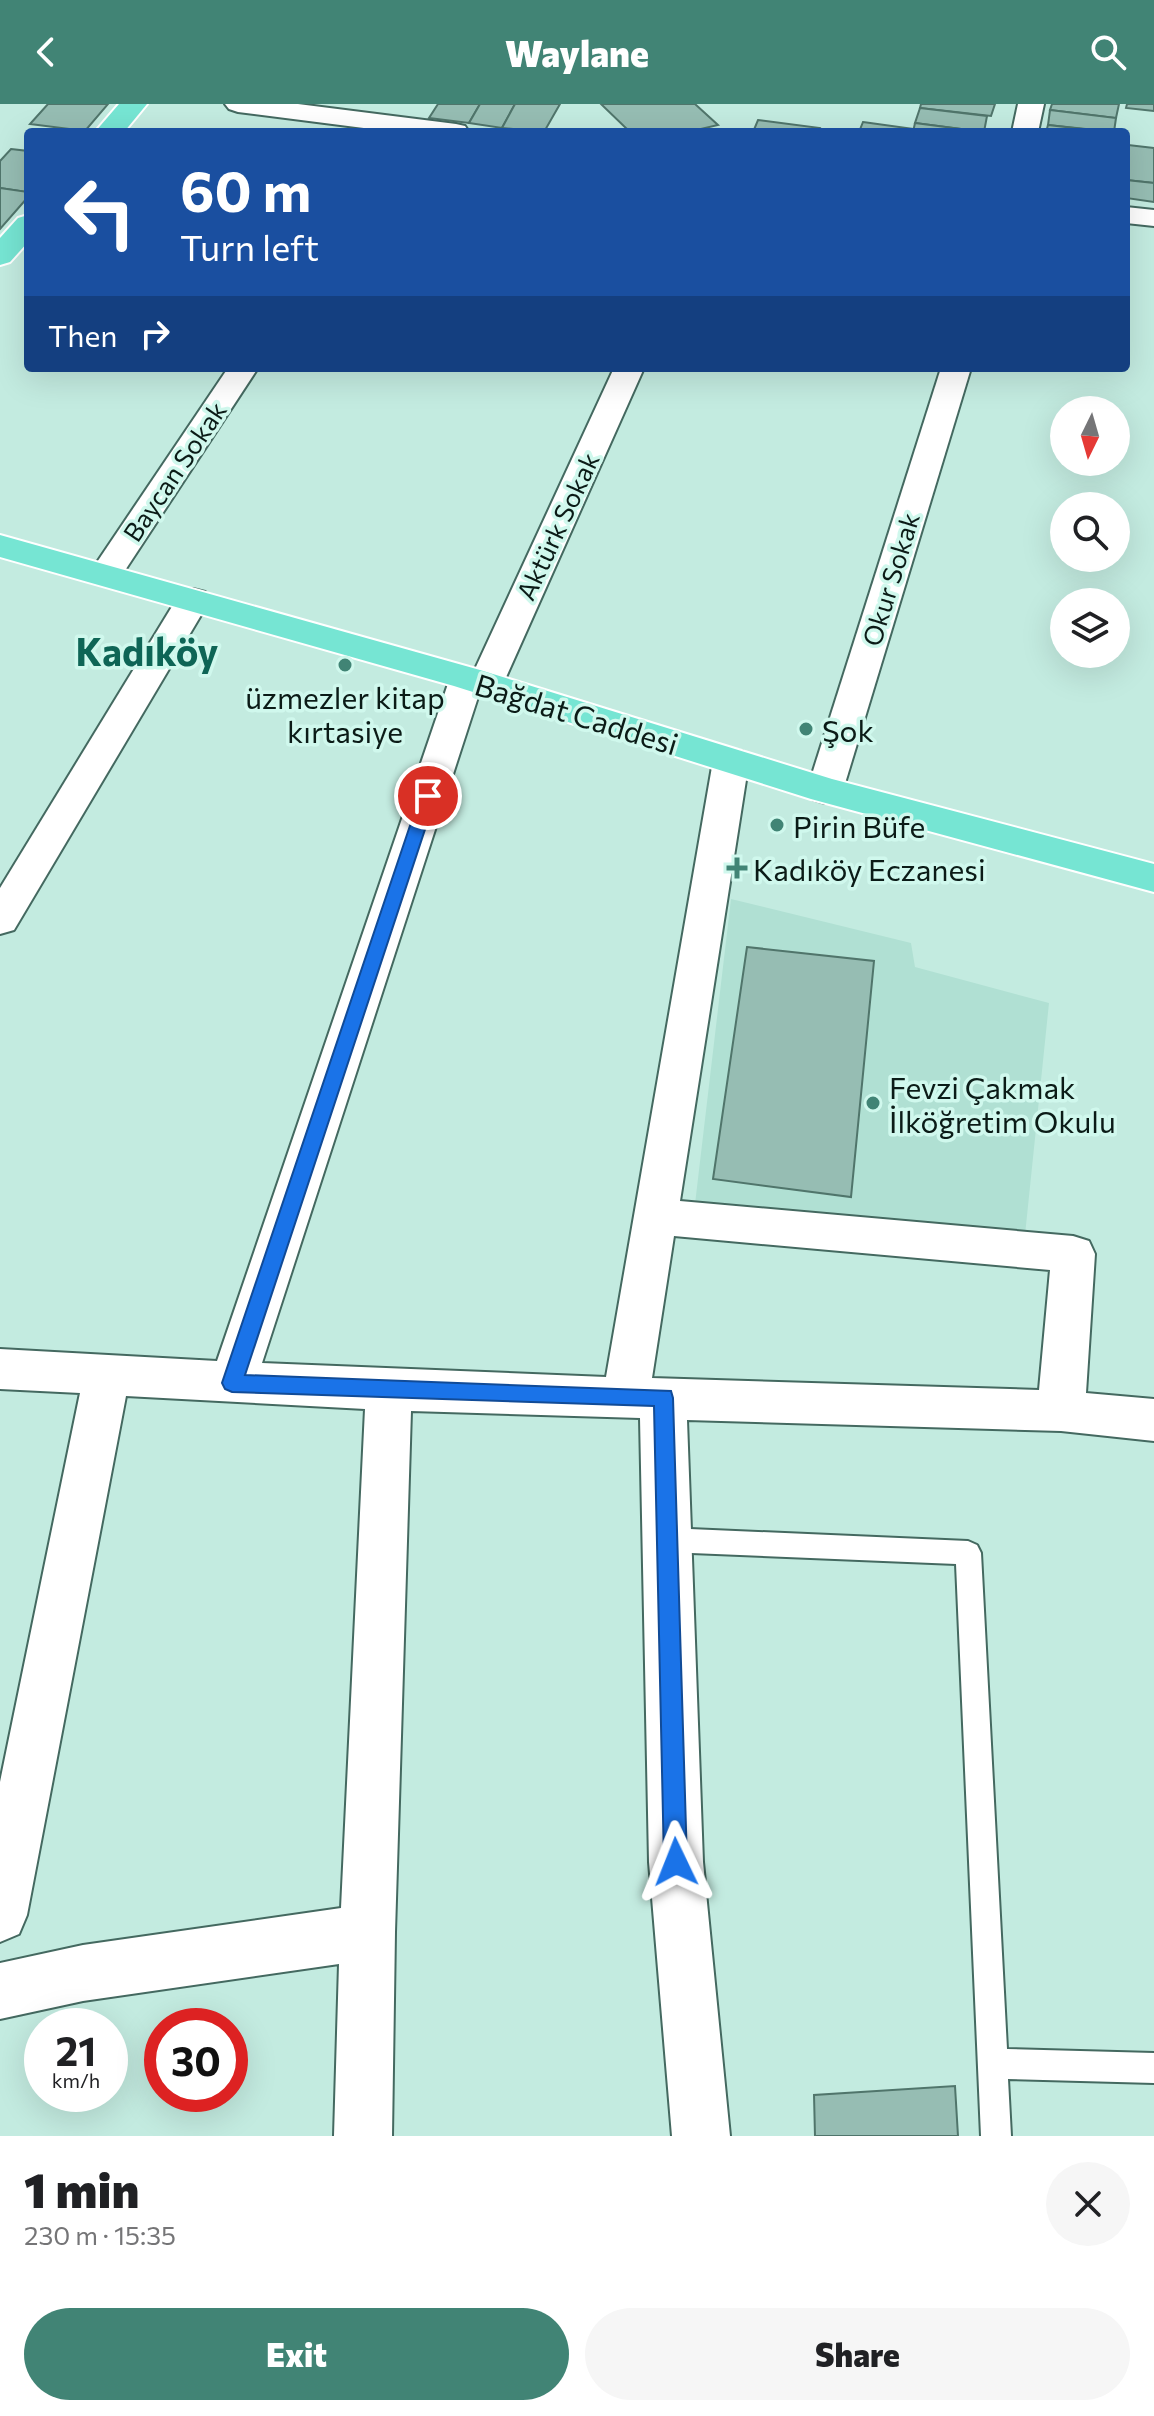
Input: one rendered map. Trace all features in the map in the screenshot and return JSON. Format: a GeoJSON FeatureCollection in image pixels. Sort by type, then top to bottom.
{"type":"FeatureCollection","features":[{"type":"Feature","properties":{"kind":"main road"},"geometry":{"type":"LineString","coordinates":[[113,128],[134,104]]}},
{"type":"Feature","properties":{"kind":"main road"},"geometry":{"type":"LineString","coordinates":[[0,256],[24,229]]}},
{"type":"Feature","properties":{"kind":"main road","name":"Bağdat Caddesi"},"geometry":{"type":"LineString","coordinates":[[0,546],[476,681],[825,790],[1154,878]]}},
{"type":"Feature","properties":{"kind":"street"},"geometry":{"type":"LineString","coordinates":[[238,104],[408,121],[439,128]]}},
{"type":"Feature","properties":{"kind":"street"},"geometry":{"type":"LineString","coordinates":[[1026,128],[1031,104]]}},
{"type":"Feature","properties":{"kind":"street"},"geometry":{"type":"LineString","coordinates":[[1130,215],[1154,218]]}},
{"type":"Feature","properties":{"kind":"street","name":"Baycan Sokak"},"geometry":{"type":"LineString","coordinates":[[106,574],[240,372]]}},
{"type":"Feature","properties":{"kind":"street","name":"Aktürk Sokak"},"geometry":{"type":"LineString","coordinates":[[232,1383],[476,681],[627,372]]}},
{"type":"Feature","properties":{"kind":"street","name":"Okur Sokak"},"geometry":{"type":"LineString","coordinates":[[825,790],[955,372]]}},
{"type":"Feature","properties":{"kind":"street"},"geometry":{"type":"LineString","coordinates":[[0,920],[193,600]]}},
{"type":"Feature","properties":{"kind":"street"},"geometry":{"type":"LineString","coordinates":[[701,2136],[676,1862],[667,1540],[645,1396],[656,1217],[731,761]]}},
{"type":"Feature","properties":{"kind":"street"},"geometry":{"type":"LineString","coordinates":[[656,1217],[1073,1254],[1061,1411]]}},
{"type":"Feature","properties":{"kind":"street"},"geometry":{"type":"LineString","coordinates":[[0,1369],[389,1390],[1061,1411],[1154,1420]]}},
{"type":"Feature","properties":{"kind":"street"},"geometry":{"type":"LineString","coordinates":[[0,1915],[107,1375]]}},
{"type":"Feature","properties":{"kind":"street"},"geometry":{"type":"LineString","coordinates":[[363,2136],[367,1932],[389,1390]]}},
{"type":"Feature","properties":{"kind":"street"},"geometry":{"type":"LineString","coordinates":[[0,1991],[83,1973],[367,1932]]}},
{"type":"Feature","properties":{"kind":"lane"},"geometry":{"type":"LineString","coordinates":[[667,1540],[968,1553],[996,2136]]}},
{"type":"Feature","properties":{"kind":"lane"},"geometry":{"type":"LineString","coordinates":[[992,2064],[1154,2068]]}},
{"type":"Feature","properties":{"kind":"shaded area","name":"Fevzi Çakmak İlköğretim Okulu"},"geometry":{"type":"Polygon","coordinates":[[[731,899],[911,943],[915,967],[1049,1003],[1025,1235],[695,1204],[731,899]]]}},
{"type":"Feature","properties":{"kind":"building"},"geometry":{"type":"Polygon","coordinates":[[[48,104],[108,104],[88,128],[30,124],[48,104]]]}},
{"type":"Feature","properties":{"kind":"building"},"geometry":{"type":"Polygon","coordinates":[[[438,104],[480,104],[469,123],[429,118],[438,104]]]}},
{"type":"Feature","properties":{"kind":"building"},"geometry":{"type":"Polygon","coordinates":[[[480,104],[515,104],[502,128],[469,123],[480,104]]]}},
{"type":"Feature","properties":{"kind":"building"},"geometry":{"type":"Polygon","coordinates":[[[515,104],[560,104],[546,128],[502,128],[515,104]]]}},
{"type":"Feature","properties":{"kind":"building"},"geometry":{"type":"Polygon","coordinates":[[[601,104],[695,104],[718,125],[705,128],[626,128],[601,104]]]}},
{"type":"Feature","properties":{"kind":"building"},"geometry":{"type":"Polygon","coordinates":[[[921,104],[995,104],[991,116],[920,108],[921,104]]]}},
{"type":"Feature","properties":{"kind":"building"},"geometry":{"type":"Polygon","coordinates":[[[1052,104],[1119,104],[1116,118],[1050,110],[1052,104]]]}},
{"type":"Feature","properties":{"kind":"building"},"geometry":{"type":"Polygon","coordinates":[[[1127,104],[1154,104],[1154,111],[1126,108],[1127,104]]]}},
{"type":"Feature","properties":{"kind":"building"},"geometry":{"type":"Polygon","coordinates":[[[920,108],[987,116],[985,128],[915,123],[920,108]]]}},
{"type":"Feature","properties":{"kind":"building"},"geometry":{"type":"Polygon","coordinates":[[[1050,110],[1116,118],[1115,128],[1048,125],[1050,110]]]}},
{"type":"Feature","properties":{"kind":"building"},"geometry":{"type":"Polygon","coordinates":[[[758,120],[820,128],[755,128],[758,120]]]}},
{"type":"Feature","properties":{"kind":"building"},"geometry":{"type":"Polygon","coordinates":[[[863,122],[907,128],[861,128],[863,122]]]}},
{"type":"Feature","properties":{"kind":"building"},"geometry":{"type":"Polygon","coordinates":[[[915,123],[953,128],[914,128],[915,123]]]}},
{"type":"Feature","properties":{"kind":"building"},"geometry":{"type":"Polygon","coordinates":[[[1048,125],[1074,128],[1047,128],[1048,125]]]}},
{"type":"Feature","properties":{"kind":"building"},"geometry":{"type":"Polygon","coordinates":[[[1130,145],[1154,148],[1154,183],[1130,180],[1130,145]]]}},
{"type":"Feature","properties":{"kind":"building"},"geometry":{"type":"Polygon","coordinates":[[[11,149],[24,151],[24,192],[0,188],[0,161],[11,149]]]}},
{"type":"Feature","properties":{"kind":"building"},"geometry":{"type":"Polygon","coordinates":[[[1130,180],[1154,183],[1154,202],[1130,199],[1130,180]]]}},
{"type":"Feature","properties":{"kind":"building"},"geometry":{"type":"Polygon","coordinates":[[[0,188],[24,191],[24,202],[0,229],[0,188]]]}},
{"type":"Feature","properties":{"kind":"building"},"geometry":{"type":"Polygon","coordinates":[[[747,947],[874,961],[851,1197],[713,1179],[747,947]]]}},
{"type":"Feature","properties":{"kind":"building"},"geometry":{"type":"Polygon","coordinates":[[[955,2086],[958,2136],[815,2136],[814,2095],[955,2086]]]}},
{"type":"Feature","properties":{"kind":"place","name":"üzmezler kitap kırtasiye"},"geometry":{"type":"Point","coordinates":[345,665]}},
{"type":"Feature","properties":{"kind":"place","name":"Şok"},"geometry":{"type":"Point","coordinates":[806,729]}},
{"type":"Feature","properties":{"kind":"place","name":"Pirin Büfe"},"geometry":{"type":"Point","coordinates":[777,825]}},
{"type":"Feature","properties":{"kind":"place","name":"Kadıköy Eczanesi"},"geometry":{"type":"Point","coordinates":[737,868]}},
{"type":"Feature","properties":{"kind":"place","name":"Fevzi Çakmak İlköğretim Okulu"},"geometry":{"type":"Point","coordinates":[873,1103]}},
{"type":"Feature","properties":{"kind":"district","name":"Kadıköy"},"geometry":{"type":"Point","coordinates":[147,650]}},
{"type":"Feature","properties":{"kind":"route"},"geometry":{"type":"LineString","coordinates":[[428,796],[232,1383],[663,1398],[676,1862]]}}]}
